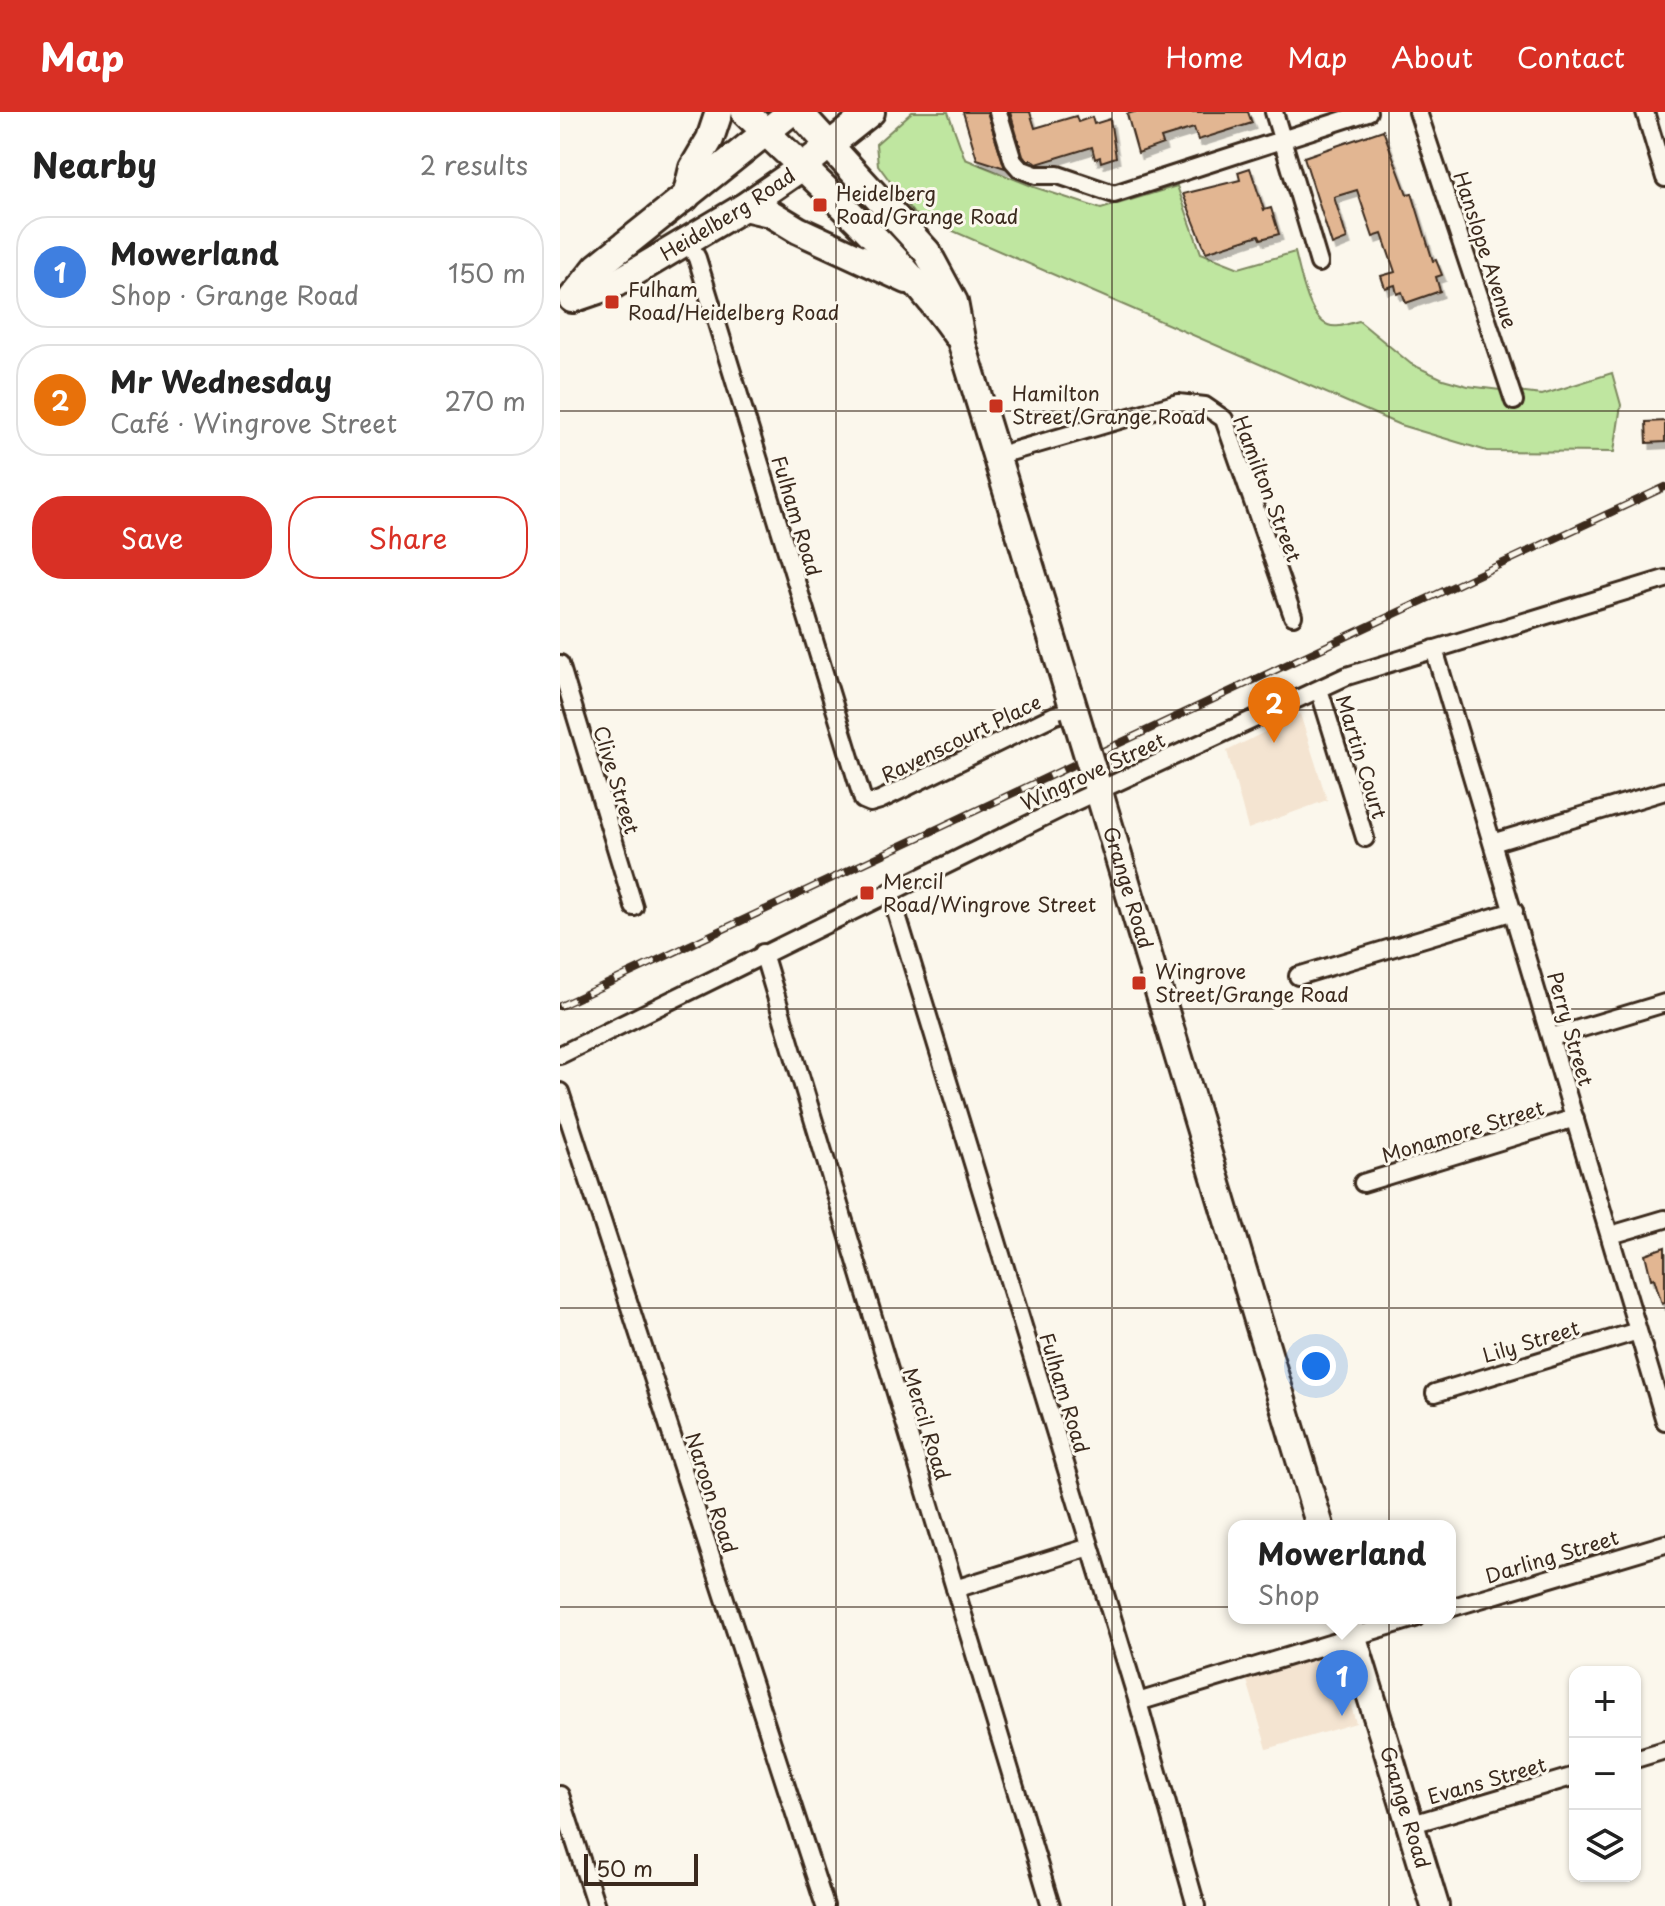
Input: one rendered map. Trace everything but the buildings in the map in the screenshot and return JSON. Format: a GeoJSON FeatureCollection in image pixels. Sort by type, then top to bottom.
{"type":"FeatureCollection","features":[{"type":"Feature","properties":{"kind":"main road"},"geometry":{"type":"LineString","coordinates":[[686,197],[693,168],[710,139],[719,112]]}},
{"type":"Feature","properties":{"kind":"main road","name":"Grange Road"},"geometry":{"type":"LineString","coordinates":[[745,112],[921,287],[962,344]]}},
{"type":"Feature","properties":{"kind":"main road","name":"Heidelberg Road"},"geometry":{"type":"LineString","coordinates":[[566,303],[613,285],[744,207],[802,167],[871,112]]}},
{"type":"Feature","properties":{"kind":"main road","name":"Heidelberg Road"},"geometry":{"type":"LineString","coordinates":[[566,303],[597,267],[766,133],[809,116]]}},
{"type":"Feature","properties":{"kind":"main road","name":"Grange Road"},"geometry":{"type":"LineString","coordinates":[[809,116],[830,146],[927,252],[954,302],[962,344],[1318,1520]]}},
{"type":"Feature","properties":{"kind":"main road"},"geometry":{"type":"LineString","coordinates":[[744,207],[770,213],[798,230],[921,287]]}},
{"type":"Feature","properties":{"kind":"main road","name":"Grange Road"},"geometry":{"type":"LineString","coordinates":[[1350,1627],[1435,1906]]}},
{"type":"Feature","properties":{"kind":"street"},"geometry":{"type":"LineString","coordinates":[[998,112],[1013,161],[1020,169],[1036,175],[1058,175],[1114,194],[1368,112]]}},
{"type":"Feature","properties":{"kind":"street"},"geometry":{"type":"LineString","coordinates":[[1274,112],[1319,263]]}},
{"type":"Feature","properties":{"kind":"street","name":"Hanslope Avenue"},"geometry":{"type":"LineString","coordinates":[[1418,112],[1514,401]]}},
{"type":"Feature","properties":{"kind":"street"},"geometry":{"type":"LineString","coordinates":[[1645,112],[1665,178]]}},
{"type":"Feature","properties":{"kind":"street","name":"Fulham Road"},"geometry":{"type":"LineString","coordinates":[[688,241],[697,258],[860,797],[866,802]]}},
{"type":"Feature","properties":{"kind":"street","name":"Hamilton Street"},"geometry":{"type":"LineString","coordinates":[[996,456],[1178,403],[1205,406],[1224,419],[1293,616]]}},
{"type":"Feature","properties":{"kind":"street","name":"Wingrove Street"},"geometry":{"type":"LineString","coordinates":[[560,1055],[890,892],[1096,780],[1347,676],[1665,579]]}},
{"type":"Feature","properties":{"kind":"street","name":"Perry Street"},"geometry":{"type":"LineString","coordinates":[[1434,649],[1665,1421]]}},
{"type":"Feature","properties":{"kind":"street","name":"Clive Street"},"geometry":{"type":"LineString","coordinates":[[560,664],[634,907]]}},
{"type":"Feature","properties":{"kind":"street","name":"Martin Court"},"geometry":{"type":"LineString","coordinates":[[1319,689],[1365,838]]}},
{"type":"Feature","properties":{"kind":"street","name":"Ravenscourt Place"},"geometry":{"type":"LineString","coordinates":[[866,802],[880,800],[1055,715],[1074,712]]}},
{"type":"Feature","properties":{"kind":"street"},"geometry":{"type":"LineString","coordinates":[[1492,843],[1665,791]]}},
{"type":"Feature","properties":{"kind":"street","name":"Fulham Road"},"geometry":{"type":"LineString","coordinates":[[890,892],[1138,1702],[1196,1906]]}},
{"type":"Feature","properties":{"kind":"street"},"geometry":{"type":"LineString","coordinates":[[1298,976],[1514,911]]}},
{"type":"Feature","properties":{"kind":"street","name":"Mercil Road"},"geometry":{"type":"LineString","coordinates":[[763,953],[1051,1906]]}},
{"type":"Feature","properties":{"kind":"street"},"geometry":{"type":"LineString","coordinates":[[1552,1037],[1665,1003]]}},
{"type":"Feature","properties":{"kind":"street","name":"Naroon Road"},"geometry":{"type":"LineString","coordinates":[[560,1092],[825,1906]]}},
{"type":"Feature","properties":{"kind":"street","name":"Monamore Street"},"geometry":{"type":"LineString","coordinates":[[1363,1183],[1575,1118]]}},
{"type":"Feature","properties":{"kind":"street"},"geometry":{"type":"LineString","coordinates":[[1611,1235],[1665,1219]]}},
{"type":"Feature","properties":{"kind":"street","name":"Lily Street"},"geometry":{"type":"LineString","coordinates":[[1435,1393],[1638,1331]]}},
{"type":"Feature","properties":{"kind":"street","name":"Darling Street"},"geometry":{"type":"LineString","coordinates":[[1456,1606],[1665,1544]]}},
{"type":"Feature","properties":{"kind":"street"},"geometry":{"type":"LineString","coordinates":[[955,1589],[1090,1547]]}},
{"type":"Feature","properties":{"kind":"street"},"geometry":{"type":"LineString","coordinates":[[1138,1702],[1350,1627],[1372,1624]]}},
{"type":"Feature","properties":{"kind":"street"},"geometry":{"type":"LineString","coordinates":[[1641,1757],[1665,1750]]}},
{"type":"Feature","properties":{"kind":"street","name":"Evans Street"},"geometry":{"type":"LineString","coordinates":[[1409,1825],[1569,1778]]}},
{"type":"Feature","properties":{"kind":"street"},"geometry":{"type":"LineString","coordinates":[[560,1795],[596,1906]]}},
{"type":"Feature","properties":{"kind":"shaded area"},"geometry":{"type":"Polygon","coordinates":[[[1300,714],[1327,800],[1248,829],[1227,751],[1300,714]]]}},
{"type":"Feature","properties":{"kind":"shaded area"},"geometry":{"type":"Polygon","coordinates":[[[1335,1651],[1356,1723],[1267,1749],[1246,1677],[1335,1651]]]}},
{"type":"Feature","properties":{"kind":"green space"},"geometry":{"type":"Polygon","coordinates":[[[912,112],[948,112],[965,159],[1034,187],[1101,209],[1177,186],[1201,253],[1239,268],[1295,252],[1306,293],[1321,320],[1335,326],[1359,321],[1411,364],[1443,379],[1468,386],[1542,395],[1612,373],[1621,405],[1614,452],[1487,451],[1400,425],[914,214],[878,165],[876,144],[912,112]]]}},
{"type":"Feature","properties":{"kind":"railway"},"geometry":{"type":"LineString","coordinates":[[560,1006],[1665,487]]}},
{"type":"Feature","properties":{"kind":"place","name":"Heidelberg Road/Grange Road"},"geometry":{"type":"Point","coordinates":[820,205]}},
{"type":"Feature","properties":{"kind":"place","name":"Fulham Road/Heidelberg Road"},"geometry":{"type":"Point","coordinates":[612,302]}},
{"type":"Feature","properties":{"kind":"place","name":"Hamilton Street/Grange Road"},"geometry":{"type":"Point","coordinates":[996,406]}},
{"type":"Feature","properties":{"kind":"place","name":"Mr Wednesday"},"geometry":{"type":"Point","coordinates":[1274,743]}},
{"type":"Feature","properties":{"kind":"place","name":"Mercil Road/Wingrove Street"},"geometry":{"type":"Point","coordinates":[867,893]}},
{"type":"Feature","properties":{"kind":"place","name":"Wingrove Street/Grange Road"},"geometry":{"type":"Point","coordinates":[1139,983]}},
{"type":"Feature","properties":{"kind":"place","name":"Mowerland"},"geometry":{"type":"Point","coordinates":[1342,1716]}}]}
